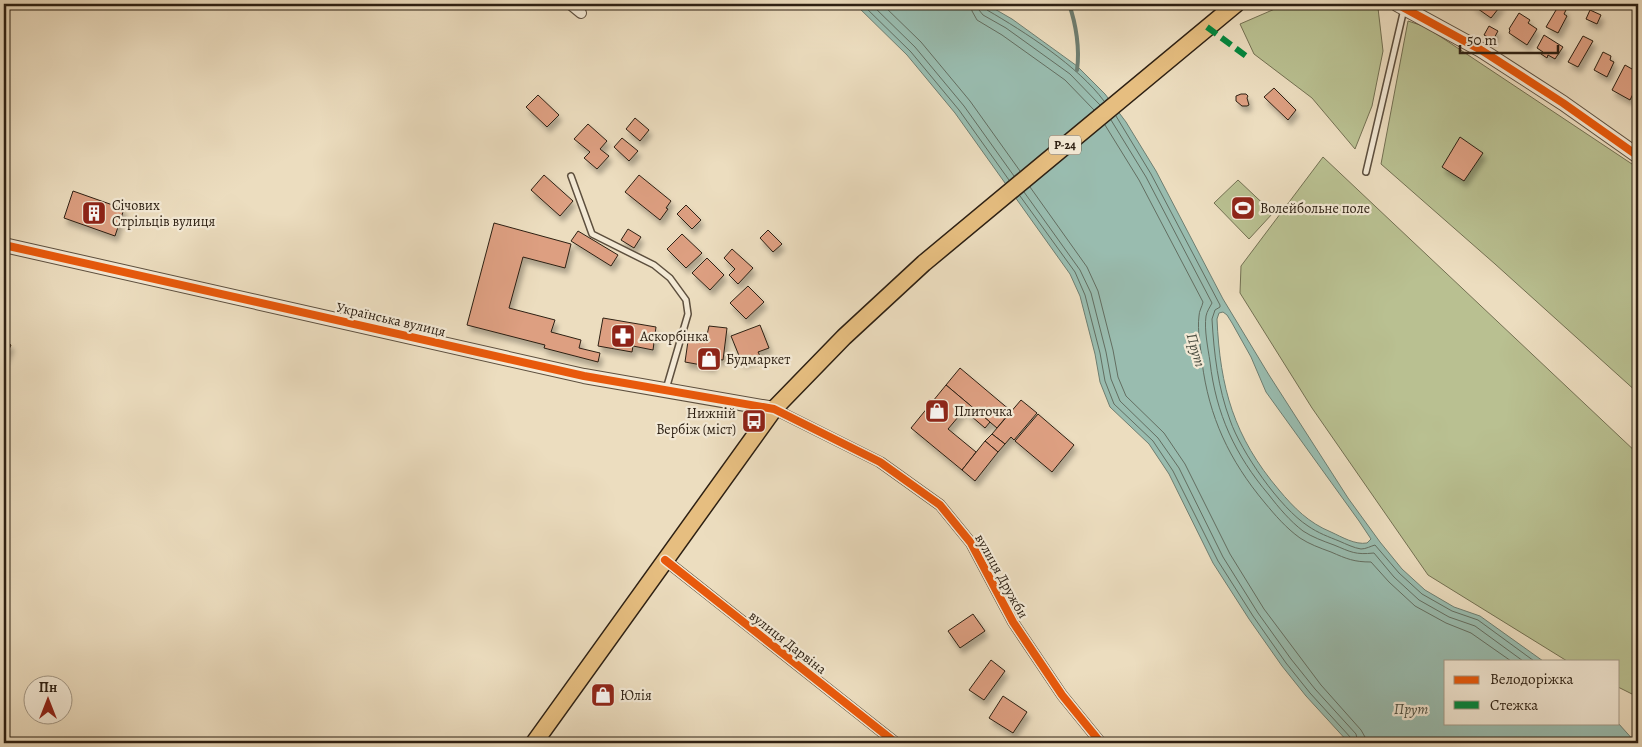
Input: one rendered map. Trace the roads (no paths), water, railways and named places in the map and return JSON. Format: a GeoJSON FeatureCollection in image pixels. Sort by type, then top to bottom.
{"type":"FeatureCollection","features":[{"type":"Feature","properties":{"kind":"main road","name":"Р-24"},"geometry":{"type":"LineString","coordinates":[[534,743],[774,409],[844,337],[924,263],[1236,4]]}},
{"type":"Feature","properties":{"kind":"street"},"geometry":{"type":"LineString","coordinates":[[570,4],[581,13]]}},
{"type":"Feature","properties":{"kind":"street"},"geometry":{"type":"LineString","coordinates":[[1401,6],[1481,50],[1563,103],[1638,156]]}},
{"type":"Feature","properties":{"kind":"street","name":"Українська вулиця"},"geometry":{"type":"LineString","coordinates":[[4,245],[584,376],[774,409]]}},
{"type":"Feature","properties":{"kind":"street","name":"вулиця Дружби"},"geometry":{"type":"LineString","coordinates":[[774,409],[880,462],[940,505],[971,543],[1013,622],[1056,687],[1101,743]]}},
{"type":"Feature","properties":{"kind":"street","name":"вулиця Дарвіна"},"geometry":{"type":"LineString","coordinates":[[665,560],[896,743]]}},
{"type":"Feature","properties":{"kind":"lane"},"geometry":{"type":"LineString","coordinates":[[1366,172],[1401,6]]}},
{"type":"Feature","properties":{"kind":"lane"},"geometry":{"type":"LineString","coordinates":[[571,176],[592,234],[654,265],[670,278],[686,300],[688,314],[666,390]]}},
{"type":"Feature","properties":{"kind":"water","name":"Прут"},"geometry":{"type":"Polygon","coordinates":[[[855,4],[986,4],[1012,19],[1077,66],[1105,94],[1126,122],[1156,171],[1223,299],[1269,375],[1348,498],[1380,542],[1402,569],[1425,590],[1454,607],[1480,616],[1542,660],[1444,660],[1444,724],[1619,724],[1636,743],[1349,743],[1306,696],[1249,619],[1213,563],[1169,474],[1149,444],[1110,407],[1100,382],[1080,296],[1070,274],[955,113],[907,55],[855,4]],[[1223,312],[1219,313],[1217,319],[1219,344],[1226,389],[1240,431],[1251,451],[1279,490],[1302,514],[1323,528],[1344,538],[1353,542],[1367,543],[1371,539],[1359,521],[1266,392],[1251,357],[1227,315],[1223,312]]]}},
{"type":"Feature","properties":{"kind":"waterway"},"geometry":{"type":"LineString","coordinates":[[1069,4],[1077,37],[1077,70]]}},
{"type":"Feature","properties":{"kind":"place","name":"Волейбольне поле"},"geometry":{"type":"Point","coordinates":[1243,208]}},
{"type":"Feature","properties":{"kind":"place","name":"Січових Стрільців вулиця"},"geometry":{"type":"Point","coordinates":[94,213]}},
{"type":"Feature","properties":{"kind":"place","name":"Аскорбінка"},"geometry":{"type":"Point","coordinates":[623,336]}},
{"type":"Feature","properties":{"kind":"place","name":"Будмаркет"},"geometry":{"type":"Point","coordinates":[709,359]}},
{"type":"Feature","properties":{"kind":"place","name":"Плиточка"},"geometry":{"type":"Point","coordinates":[937,411]}},
{"type":"Feature","properties":{"kind":"place","name":"Нижній Вербіж (міст)"},"geometry":{"type":"Point","coordinates":[754,421]}},
{"type":"Feature","properties":{"kind":"place","name":"Юлія"},"geometry":{"type":"Point","coordinates":[603,695]}}]}
